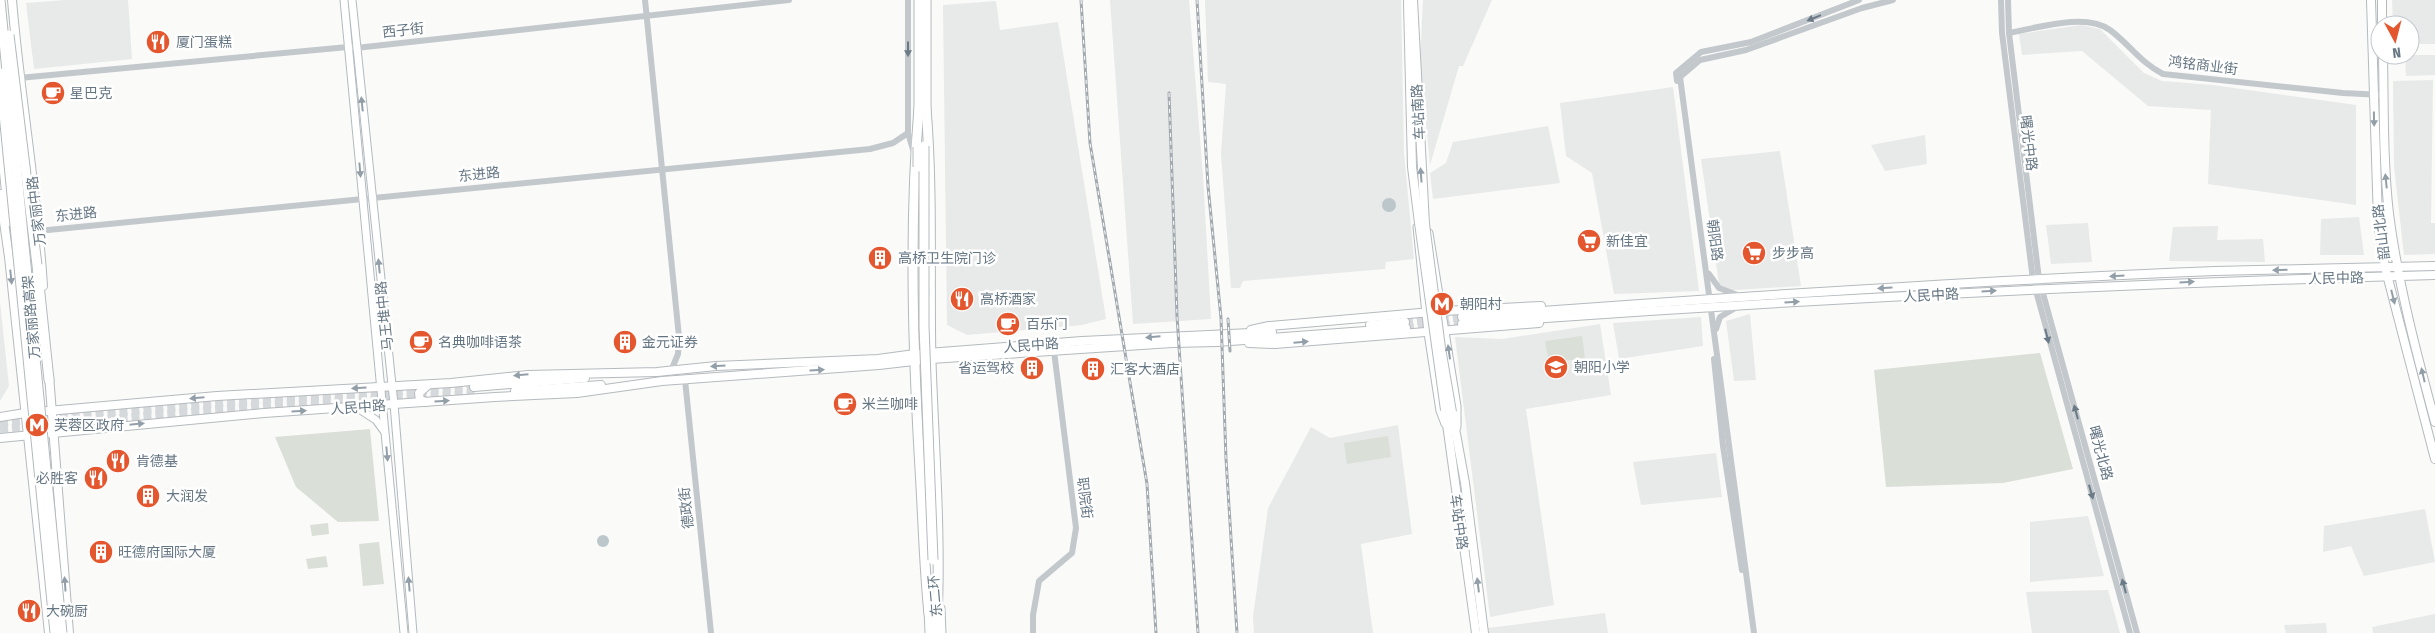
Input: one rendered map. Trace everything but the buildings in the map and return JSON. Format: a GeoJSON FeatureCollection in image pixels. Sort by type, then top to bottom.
{"type":"FeatureCollection","features":[{"type":"Feature","properties":{"kind":"highway"},"geometry":{"type":"LineString","coordinates":[[919,0],[923,108],[930,147],[931,356],[939,574],[938,620]]}},
{"type":"Feature","properties":{"kind":"highway"},"geometry":{"type":"LineString","coordinates":[[926,0],[921,146],[919,326],[930,560]]}},
{"type":"Feature","properties":{"kind":"highway"},"geometry":{"type":"LineString","coordinates":[[0,1],[11,46],[49,380]]}},
{"type":"Feature","properties":{"kind":"highway","name":"万家丽路高架"},"geometry":{"type":"LineString","coordinates":[[0,1],[62,633]]}},
{"type":"Feature","properties":{"kind":"highway","name":"万家丽路高架"},"geometry":{"type":"LineString","coordinates":[[0,73],[55,633]]}},
{"type":"Feature","properties":{"kind":"highway"},"geometry":{"type":"LineString","coordinates":[[923,108],[915,158],[915,357],[925,572],[929,614]]}},
{"type":"Feature","properties":{"kind":"highway","name":"东二环"},"geometry":{"type":"LineString","coordinates":[[930,560],[930,633]]}},
{"type":"Feature","properties":{"kind":"highway","name":"东二环"},"geometry":{"type":"LineString","coordinates":[[930,560],[938,633]]}},
{"type":"Feature","properties":{"kind":"main road","name":"万家丽中路"},"geometry":{"type":"LineString","coordinates":[[12,0],[19,78],[39,226],[69,633]]}},
{"type":"Feature","properties":{"kind":"main road","name":"马王堆中路"},"geometry":{"type":"LineString","coordinates":[[344,0],[404,633]]}},
{"type":"Feature","properties":{"kind":"main road","name":"马王堆中路"},"geometry":{"type":"LineString","coordinates":[[352,0],[394,404],[413,633]]}},
{"type":"Feature","properties":{"kind":"main road","name":"车站南路"},"geometry":{"type":"LineString","coordinates":[[1408,0],[1412,167],[1417,208],[1422,223]]}},
{"type":"Feature","properties":{"kind":"main road","name":"车站南路"},"geometry":{"type":"LineString","coordinates":[[1413,0],[1423,202],[1422,223]]}},
{"type":"Feature","properties":{"kind":"main road","name":"韶山北路"},"geometry":{"type":"LineString","coordinates":[[2371,0],[2378,221],[2385,267],[2435,459]]}},
{"type":"Feature","properties":{"kind":"main road"},"geometry":{"type":"LineString","coordinates":[[2382,0],[2382,15]]}},
{"type":"Feature","properties":{"kind":"main road","name":"韶山北路"},"geometry":{"type":"LineString","coordinates":[[2383,65],[2384,161],[2389,215],[2398,267],[2435,422]]}},
{"type":"Feature","properties":{"kind":"main road"},"geometry":{"type":"LineString","coordinates":[[0,132],[10,229],[9,257]]}},
{"type":"Feature","properties":{"kind":"main road"},"geometry":{"type":"LineString","coordinates":[[0,194],[9,257],[49,633]]}},
{"type":"Feature","properties":{"kind":"main road"},"geometry":{"type":"LineString","coordinates":[[1423,202],[1443,311],[1457,406],[1453,435]]}},
{"type":"Feature","properties":{"kind":"main road"},"geometry":{"type":"LineString","coordinates":[[1417,208],[1417,232],[1428,333],[1440,411],[1453,435]]}},
{"type":"Feature","properties":{"kind":"main road","name":"车站中路"},"geometry":{"type":"LineString","coordinates":[[1422,223],[1448,411],[1465,483],[1484,633]]}},
{"type":"Feature","properties":{"kind":"main road","name":"人民中路"},"geometry":{"type":"LineString","coordinates":[[1745,301],[2036,280],[2435,266]]}},
{"type":"Feature","properties":{"kind":"main road","name":"人民中路"},"geometry":{"type":"LineString","coordinates":[[1462,321],[1745,301],[2435,274]]}},
{"type":"Feature","properties":{"kind":"main road"},"geometry":{"type":"LineString","coordinates":[[1218,339],[1269,326],[1443,311],[1599,303],[1628,308]]}},
{"type":"Feature","properties":{"kind":"main road"},"geometry":{"type":"LineString","coordinates":[[1218,339],[1275,344],[1446,332],[1607,317],[1628,308]]}},
{"type":"Feature","properties":{"kind":"main road","name":"人民中路"},"geometry":{"type":"LineString","coordinates":[[915,357],[685,380],[475,390],[716,366],[931,356],[1054,351],[1406,325]]}},
{"type":"Feature","properties":{"kind":"main road","name":"人民中路"},"geometry":{"type":"LineString","coordinates":[[931,356],[1171,335],[1218,339]]}},
{"type":"Feature","properties":{"kind":"main road","name":"人民中路"},"geometry":{"type":"LineString","coordinates":[[0,418],[26,413],[217,396],[428,385],[528,374],[657,372]]}},
{"type":"Feature","properties":{"kind":"main road","name":"人民中路"},"geometry":{"type":"LineString","coordinates":[[0,438],[160,421],[577,393],[662,381]]}},
{"type":"Feature","properties":{"kind":"main road"},"geometry":{"type":"LineString","coordinates":[[426,402],[420,400],[419,393],[428,385]]}},
{"type":"Feature","properties":{"kind":"main road"},"geometry":{"type":"LineString","coordinates":[[356,407],[376,420],[385,432]]}},
{"type":"Feature","properties":{"kind":"main road","name":"车站中路"},"geometry":{"type":"LineString","coordinates":[[1453,435],[1454,484],[1476,633]]}},
{"type":"Feature","properties":{"kind":"main road"},"geometry":{"type":"LineString","coordinates":[[925,572],[926,633]]}},
{"type":"Feature","properties":{"kind":"main road"},"geometry":{"type":"LineString","coordinates":[[939,574],[942,633]]}},
{"type":"Feature","properties":{"kind":"street"},"geometry":{"type":"LineString","coordinates":[[644,0],[679,337],[678,354],[671,371]]}},
{"type":"Feature","properties":{"kind":"street","name":"西子街"},"geometry":{"type":"LineString","coordinates":[[19,78],[348,47],[356,48],[789,0]]}},
{"type":"Feature","properties":{"kind":"street"},"geometry":{"type":"LineString","coordinates":[[908,0],[908,133],[915,158]]}},
{"type":"Feature","properties":{"kind":"street","name":"朝阳路"},"geometry":{"type":"LineString","coordinates":[[1752,633],[1715,333],[1676,73],[1701,52],[1751,42],[1860,0]]}},
{"type":"Feature","properties":{"kind":"street","name":"朝阳路"},"geometry":{"type":"LineString","coordinates":[[1752,633],[1723,446],[1706,269],[1680,77],[1700,60],[1746,50],[1862,8],[1893,0]]}},
{"type":"Feature","properties":{"kind":"street","name":"曙光中路"},"geometry":{"type":"LineString","coordinates":[[2001,0],[2002,33],[2036,280]]}},
{"type":"Feature","properties":{"kind":"street","name":"曙光中路"},"geometry":{"type":"LineString","coordinates":[[2008,0],[2009,32],[2036,280]]}},
{"type":"Feature","properties":{"kind":"street","name":"鸿铭商业街"},"geometry":{"type":"LineString","coordinates":[[2009,32],[2081,20],[2095,22],[2109,29],[2148,67],[2163,74],[2383,95]]}},
{"type":"Feature","properties":{"kind":"street","name":"东进路"},"geometry":{"type":"LineString","coordinates":[[48,230],[362,197],[870,149],[893,143],[908,133]]}},
{"type":"Feature","properties":{"kind":"street"},"geometry":{"type":"LineString","coordinates":[[1706,269],[1718,288],[1745,301]]}},
{"type":"Feature","properties":{"kind":"street","name":"曙光北路"},"geometry":{"type":"LineString","coordinates":[[2036,280],[2137,633]]}},
{"type":"Feature","properties":{"kind":"street","name":"曙光北路"},"geometry":{"type":"LineString","coordinates":[[2039,288],[2130,633]]}},
{"type":"Feature","properties":{"kind":"street"},"geometry":{"type":"LineString","coordinates":[[1715,333],[1720,317],[1745,301]]}},
{"type":"Feature","properties":{"kind":"street","name":"职院街"},"geometry":{"type":"LineString","coordinates":[[1033,633],[1033,615],[1039,581],[1072,553],[1076,528],[1054,351]]}},
{"type":"Feature","properties":{"kind":"street","name":"德政街"},"geometry":{"type":"LineString","coordinates":[[685,380],[711,633]]}},
{"type":"Feature","properties":{"kind":"shaded area"},"geometry":{"type":"Polygon","coordinates":[[[65,0],[128,0],[132,59],[34,69],[26,3],[65,0]]]}},
{"type":"Feature","properties":{"kind":"shaded area"},"geometry":{"type":"Polygon","coordinates":[[[1110,0],[1189,0],[1203,176],[1211,319],[1133,324],[1110,0]]]}},
{"type":"Feature","properties":{"kind":"shaded area"},"geometry":{"type":"Polygon","coordinates":[[[1205,0],[1401,0],[1404,153],[1414,259],[1386,262],[1385,269],[1243,281],[1240,288],[1231,288],[1221,154],[1226,84],[1208,82],[1205,0]]]}},
{"type":"Feature","properties":{"kind":"shaded area"},"geometry":{"type":"Polygon","coordinates":[[[1423,0],[1492,0],[1463,66],[1459,66],[1430,165],[1420,62],[1423,0]]]}},
{"type":"Feature","properties":{"kind":"shaded area"},"geometry":{"type":"Polygon","coordinates":[[[2392,0],[2435,0],[2435,44],[2420,44],[2420,15],[2393,15],[2392,0]]]}},
{"type":"Feature","properties":{"kind":"shaded area"},"geometry":{"type":"Polygon","coordinates":[[[996,1],[1000,30],[1058,22],[1106,319],[1082,325],[967,335],[947,325],[943,5],[996,1]]]}},
{"type":"Feature","properties":{"kind":"shaded area"},"geometry":{"type":"Polygon","coordinates":[[[2081,25],[2100,29],[2144,73],[2162,81],[2213,85],[2356,105],[2356,205],[2208,184],[2211,110],[2148,106],[2082,51],[2022,55],[2019,34],[2081,25]]]}},
{"type":"Feature","properties":{"kind":"shaded area"},"geometry":{"type":"Polygon","coordinates":[[[2420,55],[2435,55],[2435,75],[2406,76],[2405,65],[2420,65],[2420,55]]]}},
{"type":"Feature","properties":{"kind":"shaded area"},"geometry":{"type":"Polygon","coordinates":[[[2433,80],[2431,223],[2435,223],[2435,254],[2404,255],[2394,167],[2393,81],[2433,80]]]}},
{"type":"Feature","properties":{"kind":"shaded area"},"geometry":{"type":"Polygon","coordinates":[[[1673,87],[1699,291],[1614,294],[1592,173],[1566,156],[1560,103],[1673,87]]]}},
{"type":"Feature","properties":{"kind":"shaded area"},"geometry":{"type":"Polygon","coordinates":[[[1548,126],[1560,183],[1433,199],[1430,173],[1446,163],[1453,142],[1548,126]]]}},
{"type":"Feature","properties":{"kind":"shaded area"},"geometry":{"type":"Polygon","coordinates":[[[1925,135],[1927,164],[1885,171],[1871,145],[1925,135]]]}},
{"type":"Feature","properties":{"kind":"shaded area"},"geometry":{"type":"Polygon","coordinates":[[[1780,151],[1801,286],[1720,291],[1701,159],[1780,151]]]}},
{"type":"Feature","properties":{"kind":"shaded area"},"geometry":{"type":"Polygon","coordinates":[[[1386,198],[1392,198],[1396,205],[1392,212],[1386,212],[1382,208],[1382,202],[1386,198]]]}},
{"type":"Feature","properties":{"kind":"shaded area"},"geometry":{"type":"Polygon","coordinates":[[[2359,217],[2364,255],[2320,255],[2321,219],[2359,217]]]}},
{"type":"Feature","properties":{"kind":"shaded area"},"geometry":{"type":"Polygon","coordinates":[[[2088,223],[2092,262],[2051,264],[2046,225],[2088,223]]]}},
{"type":"Feature","properties":{"kind":"shaded area"},"geometry":{"type":"Polygon","coordinates":[[[2218,226],[2217,240],[2263,239],[2265,262],[2169,261],[2173,227],[2218,226]]]}},
{"type":"Feature","properties":{"kind":"shaded area"},"geometry":{"type":"Polygon","coordinates":[[[0,302],[9,386],[0,401],[0,302]]]}},
{"type":"Feature","properties":{"kind":"shaded area"},"geometry":{"type":"Polygon","coordinates":[[[1750,314],[1756,380],[1734,381],[1726,321],[1750,314]]]}},
{"type":"Feature","properties":{"kind":"shaded area"},"geometry":{"type":"Polygon","coordinates":[[[1701,317],[1703,346],[1619,359],[1613,323],[1701,317]]]}},
{"type":"Feature","properties":{"kind":"shaded area"},"geometry":{"type":"Polygon","coordinates":[[[1600,324],[1611,395],[1526,409],[1554,605],[1490,617],[1455,337],[1502,339],[1600,324]]]}},
{"type":"Feature","properties":{"kind":"shaded area"},"geometry":{"type":"Polygon","coordinates":[[[1582,336],[1585,358],[1549,363],[1545,341],[1582,336]]]}},
{"type":"Feature","properties":{"kind":"shaded area"},"geometry":{"type":"Polygon","coordinates":[[[2040,353],[2073,469],[2003,483],[1886,487],[1874,370],[2040,353]]]}},
{"type":"Feature","properties":{"kind":"shaded area"},"geometry":{"type":"Polygon","coordinates":[[[1398,425],[1412,534],[1361,544],[1373,633],[1254,633],[1253,617],[1268,508],[1311,427],[1330,438],[1398,425]]]}},
{"type":"Feature","properties":{"kind":"shaded area"},"geometry":{"type":"Polygon","coordinates":[[[370,429],[379,521],[338,522],[296,487],[275,437],[370,429]]]}},
{"type":"Feature","properties":{"kind":"shaded area"},"geometry":{"type":"Polygon","coordinates":[[[1388,436],[1391,457],[1347,464],[1344,443],[1388,436]]]}},
{"type":"Feature","properties":{"kind":"shaded area"},"geometry":{"type":"Polygon","coordinates":[[[1716,453],[1722,497],[1641,505],[1633,462],[1716,453]]]}},
{"type":"Feature","properties":{"kind":"shaded area"},"geometry":{"type":"Polygon","coordinates":[[[2425,509],[2435,562],[2364,576],[2351,546],[2323,552],[2324,526],[2425,509]]]}},
{"type":"Feature","properties":{"kind":"shaded area"},"geometry":{"type":"Polygon","coordinates":[[[2088,516],[2104,576],[2030,582],[2030,522],[2088,516]]]}},
{"type":"Feature","properties":{"kind":"shaded area"},"geometry":{"type":"Polygon","coordinates":[[[328,523],[329,534],[312,536],[310,525],[328,523]]]}},
{"type":"Feature","properties":{"kind":"shaded area"},"geometry":{"type":"Polygon","coordinates":[[[601,535],[605,535],[609,541],[605,547],[601,547],[597,543],[597,539],[601,535]]]}},
{"type":"Feature","properties":{"kind":"shaded area"},"geometry":{"type":"Polygon","coordinates":[[[379,542],[384,584],[363,586],[359,544],[379,542]]]}},
{"type":"Feature","properties":{"kind":"shaded area"},"geometry":{"type":"Polygon","coordinates":[[[326,556],[328,567],[308,569],[306,559],[326,556]]]}},
{"type":"Feature","properties":{"kind":"shaded area"},"geometry":{"type":"Polygon","coordinates":[[[2108,590],[2120,633],[2032,633],[2026,592],[2108,590]]]}},
{"type":"Feature","properties":{"kind":"shaded area"},"geometry":{"type":"Polygon","coordinates":[[[1605,613],[1608,633],[1489,633],[1488,628],[1605,613]]]}},
{"type":"Feature","properties":{"kind":"shaded area"},"geometry":{"type":"Polygon","coordinates":[[[2435,614],[2435,633],[2373,633],[2372,627],[2435,614]]]}},
{"type":"Feature","properties":{"kind":"shaded area"},"geometry":{"type":"Polygon","coordinates":[[[2326,623],[2327,633],[2286,633],[2284,625],[2326,623]]]}},
{"type":"Feature","properties":{"kind":"tunnel"},"geometry":{"type":"LineString","coordinates":[[1405,322],[1462,317]]}},
{"type":"Feature","properties":{"kind":"tunnel"},"geometry":{"type":"LineString","coordinates":[[1406,328],[1462,324]]}},
{"type":"Feature","properties":{"kind":"tunnel"},"geometry":{"type":"LineString","coordinates":[[0,423],[272,399],[474,387]]}},
{"type":"Feature","properties":{"kind":"tunnel"},"geometry":{"type":"LineString","coordinates":[[0,429],[288,403],[476,394]]}},
{"type":"Feature","properties":{"kind":"railway"},"geometry":{"type":"LineString","coordinates":[[1081,0],[1090,143],[1147,484],[1156,633]]}},
{"type":"Feature","properties":{"kind":"railway"},"geometry":{"type":"LineString","coordinates":[[1197,0],[1208,186],[1221,318],[1226,459],[1237,633]]}},
{"type":"Feature","properties":{"kind":"railway"},"geometry":{"type":"LineString","coordinates":[[1169,93],[1177,316],[1198,633]]}},
{"type":"Feature","properties":{"kind":"railway"},"geometry":{"type":"LineString","coordinates":[[1228,319],[1230,351]]}},
{"type":"Feature","properties":{"kind":"place","name":"厦门蛋糕"},"geometry":{"type":"Point","coordinates":[158,42]}},
{"type":"Feature","properties":{"kind":"place","name":"星巴克"},"geometry":{"type":"Point","coordinates":[53,93]}},
{"type":"Feature","properties":{"kind":"place","name":"新佳宜"},"geometry":{"type":"Point","coordinates":[1589,241]}},
{"type":"Feature","properties":{"kind":"place","name":"步步高"},"geometry":{"type":"Point","coordinates":[1754,253]}},
{"type":"Feature","properties":{"kind":"place","name":"高桥卫生院门诊"},"geometry":{"type":"Point","coordinates":[880,258]}},
{"type":"Feature","properties":{"kind":"place","name":"高桥酒家"},"geometry":{"type":"Point","coordinates":[962,299]}},
{"type":"Feature","properties":{"kind":"place","name":"朝阳村"},"geometry":{"type":"Point","coordinates":[1442,304]}},
{"type":"Feature","properties":{"kind":"place","name":"百乐门"},"geometry":{"type":"Point","coordinates":[1008,324]}},
{"type":"Feature","properties":{"kind":"place","name":"名典咖啡语茶"},"geometry":{"type":"Point","coordinates":[421,342]}},
{"type":"Feature","properties":{"kind":"place","name":"金元证券"},"geometry":{"type":"Point","coordinates":[625,342]}},
{"type":"Feature","properties":{"kind":"place","name":"朝阳小学"},"geometry":{"type":"Point","coordinates":[1556,367]}},
{"type":"Feature","properties":{"kind":"place","name":"省运驾校"},"geometry":{"type":"Point","coordinates":[1032,368]}},
{"type":"Feature","properties":{"kind":"place","name":"汇客大酒店"},"geometry":{"type":"Point","coordinates":[1093,369]}},
{"type":"Feature","properties":{"kind":"place","name":"米兰咖啡"},"geometry":{"type":"Point","coordinates":[845,404]}},
{"type":"Feature","properties":{"kind":"place","name":"芙蓉区政府"},"geometry":{"type":"Point","coordinates":[37,425]}},
{"type":"Feature","properties":{"kind":"place","name":"肯德基"},"geometry":{"type":"Point","coordinates":[118,461]}},
{"type":"Feature","properties":{"kind":"place","name":"必胜客"},"geometry":{"type":"Point","coordinates":[96,478]}},
{"type":"Feature","properties":{"kind":"place","name":"大润发"},"geometry":{"type":"Point","coordinates":[148,496]}},
{"type":"Feature","properties":{"kind":"place","name":"旺德府国际大厦"},"geometry":{"type":"Point","coordinates":[101,552]}},
{"type":"Feature","properties":{"kind":"place","name":"大碗厨"},"geometry":{"type":"Point","coordinates":[29,611]}}]}
